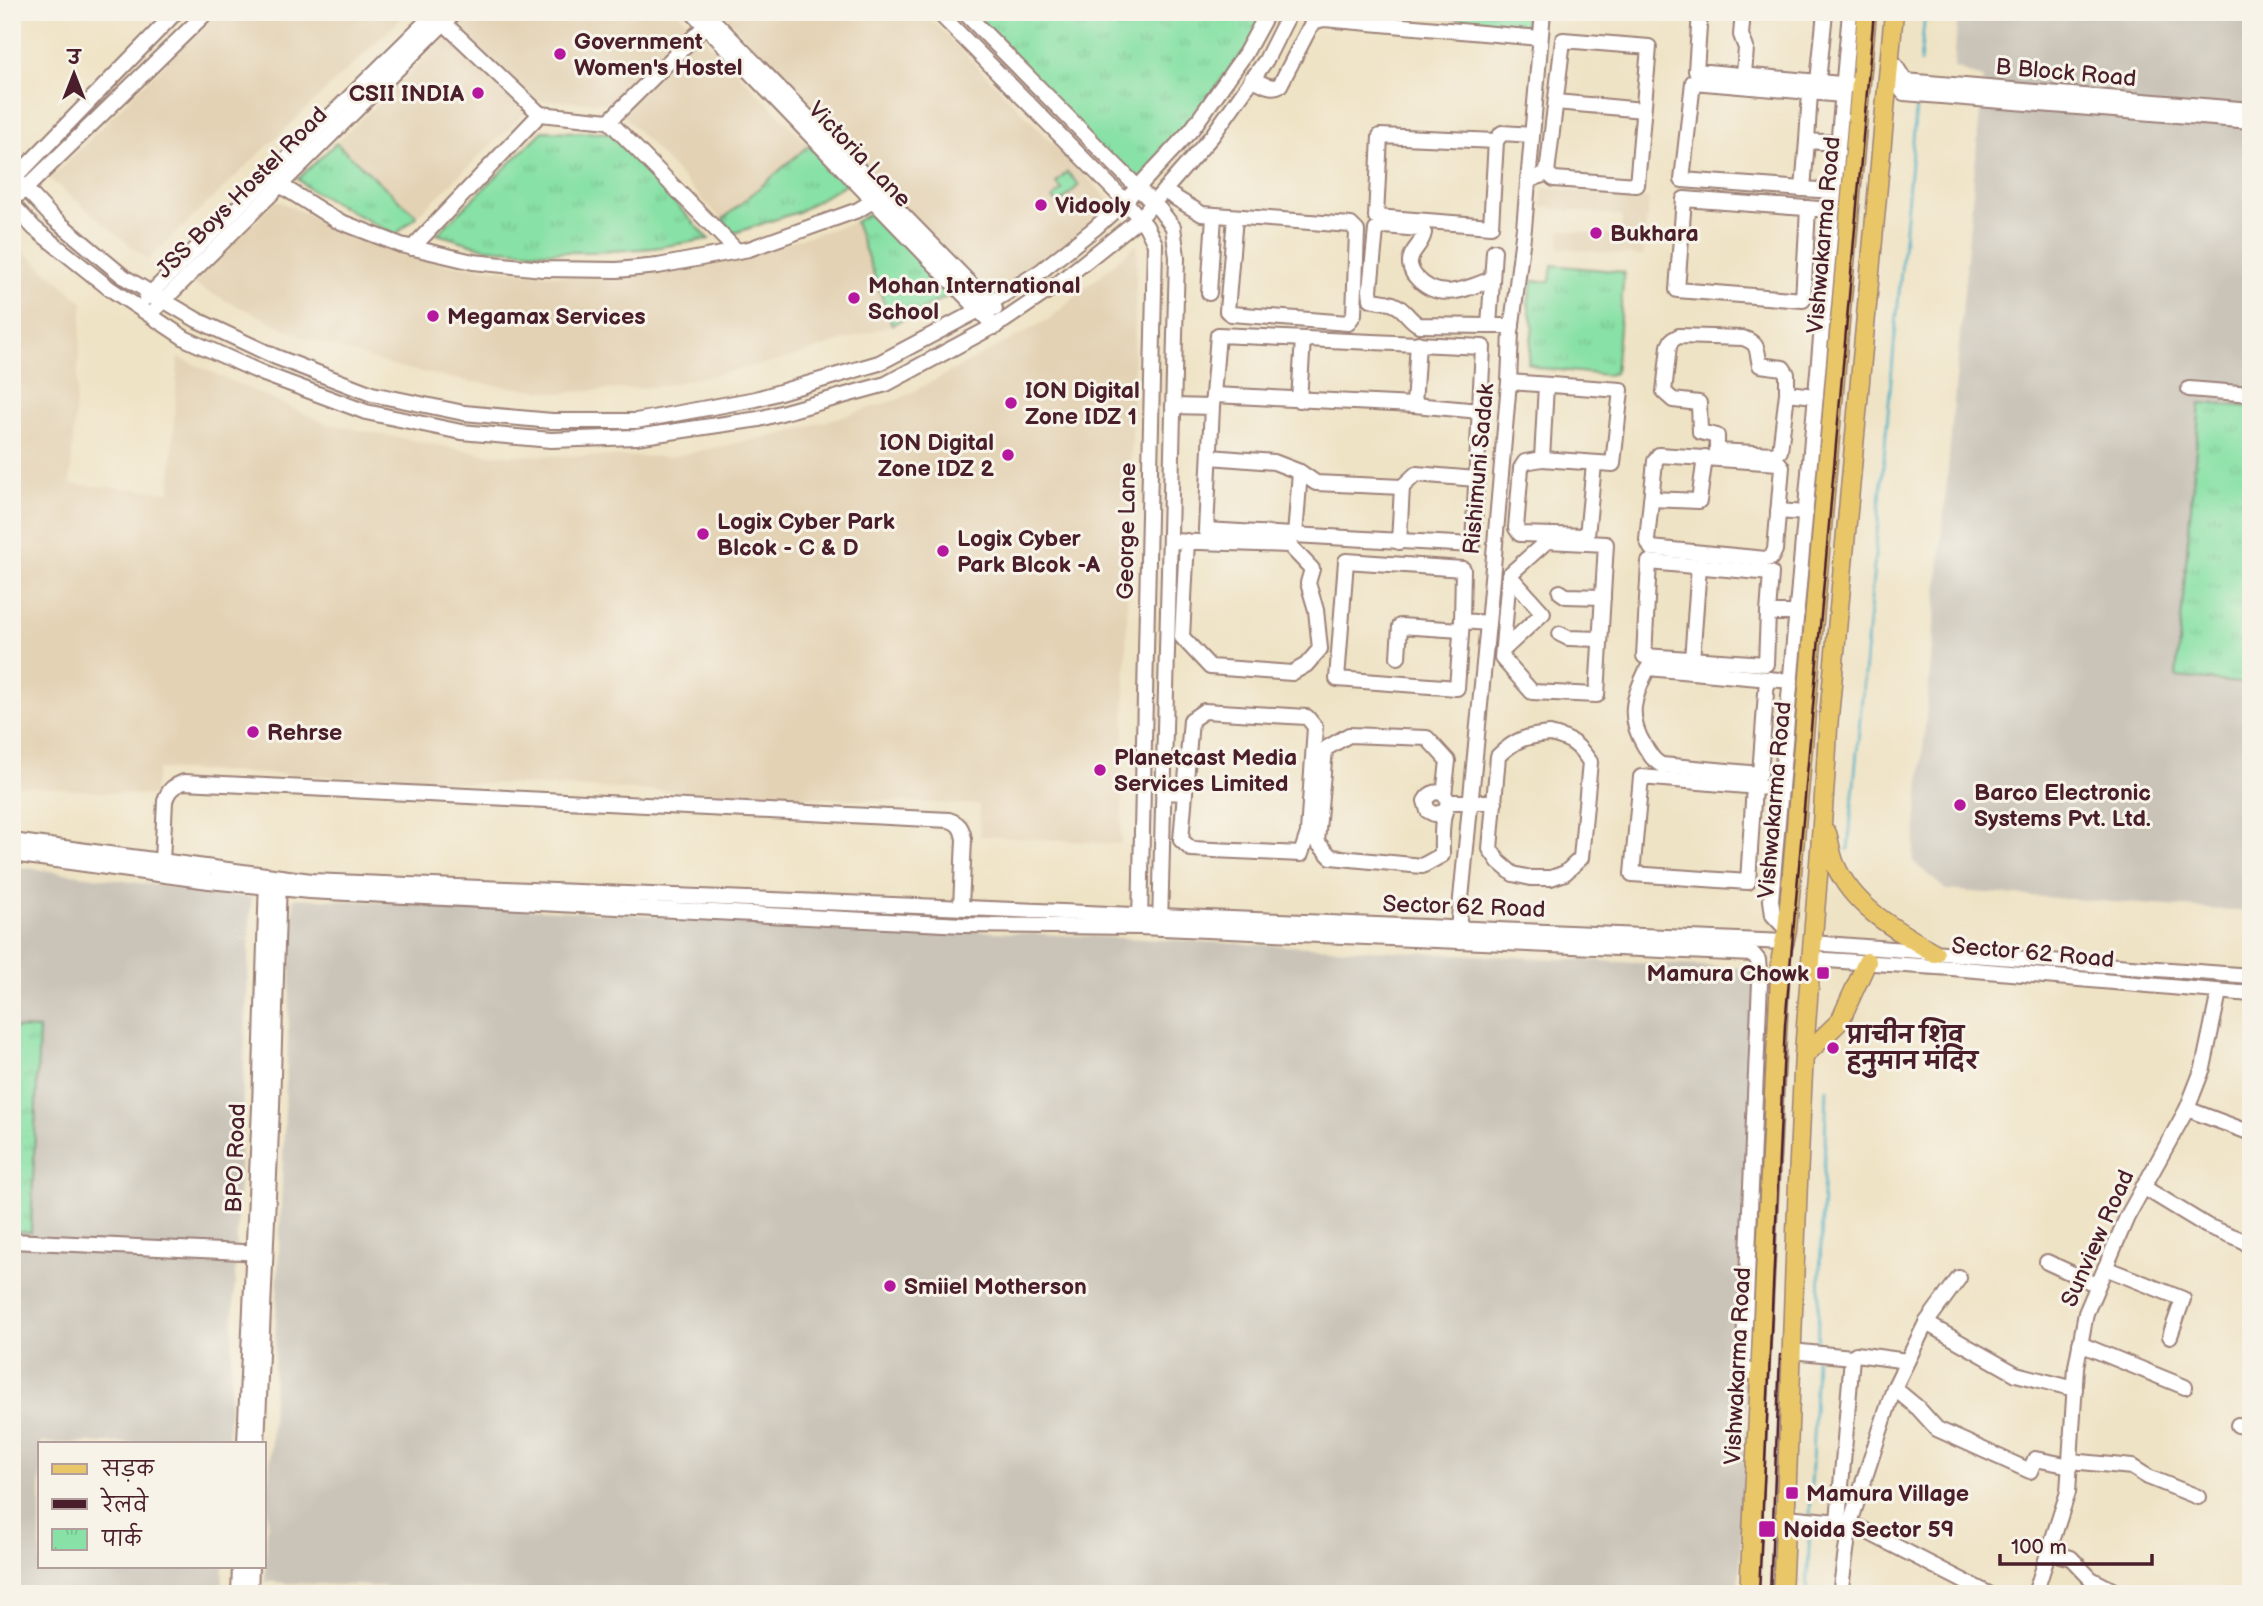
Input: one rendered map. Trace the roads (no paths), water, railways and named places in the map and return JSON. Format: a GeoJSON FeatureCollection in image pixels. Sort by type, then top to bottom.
{"type":"FeatureCollection","features":[{"type":"Feature","properties":{"kind":"main road","name":"Vishwakarma Road"},"geometry":{"type":"LineString","coordinates":[[1749,1594],[1781,957],[1787,936],[1814,517],[1824,497],[1849,88],[1867,12]]}},
{"type":"Feature","properties":{"kind":"main road","name":"Vishwakarma Road"},"geometry":{"type":"LineString","coordinates":[[1782,1594],[1793,1280],[1811,951],[1824,819],[1828,728],[1894,12]]}},
{"type":"Feature","properties":{"kind":"main road"},"geometry":{"type":"LineString","coordinates":[[1824,497],[1838,504],[1849,497]]}},
{"type":"Feature","properties":{"kind":"main road"},"geometry":{"type":"LineString","coordinates":[[1814,517],[1838,515],[1847,521]]}},
{"type":"Feature","properties":{"kind":"main road"},"geometry":{"type":"LineString","coordinates":[[1824,819],[1835,865],[1854,893],[1881,921],[1935,953]]}},
{"type":"Feature","properties":{"kind":"main road"},"geometry":{"type":"LineString","coordinates":[[1804,1056],[1840,1021],[1867,961]]}},
{"type":"Feature","properties":{"kind":"main road"},"geometry":{"type":"LineString","coordinates":[[1757,1076],[1776,1076]]}},
{"type":"Feature","properties":{"kind":"main road"},"geometry":{"type":"LineString","coordinates":[[1749,1236],[1768,1242]]}},
{"type":"Feature","properties":{"kind":"main road"},"geometry":{"type":"LineString","coordinates":[[1766,1279],[1771,1285],[1780,1287],[1793,1280]]}},
{"type":"Feature","properties":{"kind":"main road"},"geometry":{"type":"LineString","coordinates":[[1765,1310],[1778,1305],[1787,1307],[1792,1312]]}},
{"type":"Feature","properties":{"kind":"street"},"geometry":{"type":"LineString","coordinates":[[176,12],[16,180],[12,202],[34,228],[109,288],[186,339],[264,374],[366,412],[461,432],[551,440],[636,438],[759,419],[886,384],[1000,323],[1055,286],[1140,218],[1212,136],[1266,60],[1290,12]]}},
{"type":"Feature","properties":{"kind":"street"},"geometry":{"type":"LineString","coordinates":[[16,180],[207,12]]}},
{"type":"Feature","properties":{"kind":"street","name":"Victoria Lane"},"geometry":{"type":"LineString","coordinates":[[692,12],[705,19],[1000,323]]}},
{"type":"Feature","properties":{"kind":"street","name":"George Lane"},"geometry":{"type":"LineString","coordinates":[[938,12],[1125,201],[1140,218],[1155,244],[1140,921]]}},
{"type":"Feature","properties":{"kind":"street","name":"George Lane"},"geometry":{"type":"LineString","coordinates":[[964,12],[1153,204],[1173,228],[1177,257],[1160,922]]}},
{"type":"Feature","properties":{"kind":"street"},"geometry":{"type":"LineString","coordinates":[[16,180],[51,216],[124,277],[197,320],[275,357],[372,394],[464,413],[552,421],[636,421],[756,399],[880,363],[984,307],[1041,271],[1125,201],[1192,129],[1245,54],[1268,12]]}},
{"type":"Feature","properties":{"kind":"street","name":"Rishimuni Sadak"},"geometry":{"type":"LineString","coordinates":[[1458,929],[1543,12]]}},
{"type":"Feature","properties":{"kind":"street"},"geometry":{"type":"LineString","coordinates":[[1700,12],[1696,71],[1744,75],[1814,87]]}},
{"type":"Feature","properties":{"kind":"street"},"geometry":{"type":"LineString","coordinates":[[1743,12],[1741,35],[1746,48],[1744,75]]}},
{"type":"Feature","properties":{"kind":"street"},"geometry":{"type":"LineString","coordinates":[[1803,189],[1825,12]]}},
{"type":"Feature","properties":{"kind":"street"},"geometry":{"type":"LineString","coordinates":[[1787,936],[1773,915],[1771,900],[1797,613],[1814,517],[1816,396],[1838,144],[1849,88],[1850,12]]}},
{"type":"Feature","properties":{"kind":"street"},"geometry":{"type":"LineString","coordinates":[[445,16],[540,114],[609,121],[737,251]]}},
{"type":"Feature","properties":{"kind":"street","name":"JSS Boys Hostel Road"},"geometry":{"type":"LineString","coordinates":[[143,311],[445,16]]}},
{"type":"Feature","properties":{"kind":"street"},"geometry":{"type":"LineString","coordinates":[[609,121],[705,19]]}},
{"type":"Feature","properties":{"kind":"street"},"geometry":{"type":"LineString","coordinates":[[1252,79],[1270,87],[1280,85],[1310,27],[1324,19],[1540,38]]}},
{"type":"Feature","properties":{"kind":"street"},"geometry":{"type":"LineString","coordinates":[[1563,40],[1649,47],[1637,185],[1554,178],[1548,173],[1563,40]]}},
{"type":"Feature","properties":{"kind":"street","name":"B Block Road"},"geometry":{"type":"LineString","coordinates":[[1890,57],[1905,81],[2251,110]]}},
{"type":"Feature","properties":{"kind":"street"},"geometry":{"type":"LineString","coordinates":[[1888,75],[1904,93],[2251,121]]}},
{"type":"Feature","properties":{"kind":"street"},"geometry":{"type":"LineString","coordinates":[[1834,191],[1682,180],[1692,82],[1849,88]]}},
{"type":"Feature","properties":{"kind":"street"},"geometry":{"type":"LineString","coordinates":[[1556,102],[1643,110]]}},
{"type":"Feature","properties":{"kind":"street"},"geometry":{"type":"LineString","coordinates":[[412,248],[540,114]]}},
{"type":"Feature","properties":{"kind":"street"},"geometry":{"type":"LineString","coordinates":[[1496,141],[1380,136],[1376,217],[1491,226],[1496,141],[1502,133],[1532,135]]}},
{"type":"Feature","properties":{"kind":"street"},"geometry":{"type":"LineString","coordinates":[[1807,141],[1838,144]]}},
{"type":"Feature","properties":{"kind":"street","name":"JSS Boys Hostel Road"},"geometry":{"type":"LineString","coordinates":[[158,296],[280,185],[303,153]]}},
{"type":"Feature","properties":{"kind":"street"},"geometry":{"type":"LineString","coordinates":[[1528,181],[1548,173]]}},
{"type":"Feature","properties":{"kind":"street"},"geometry":{"type":"LineString","coordinates":[[280,185],[336,220],[412,248],[473,262],[543,269],[617,270],[658,267],[737,251],[814,228],[858,211],[879,198]]}},
{"type":"Feature","properties":{"kind":"street"},"geometry":{"type":"LineString","coordinates":[[1164,191],[1202,214],[1351,225],[1357,231],[1354,314],[1348,323],[1231,314],[1227,311],[1235,217]]}},
{"type":"Feature","properties":{"kind":"street"},"geometry":{"type":"LineString","coordinates":[[1825,302],[1678,290],[1685,199],[1832,210]]}},
{"type":"Feature","properties":{"kind":"street"},"geometry":{"type":"LineString","coordinates":[[1803,300],[1808,208]]}},
{"type":"Feature","properties":{"kind":"street"},"geometry":{"type":"LineString","coordinates":[[1209,293],[1214,216]]}},
{"type":"Feature","properties":{"kind":"street"},"geometry":{"type":"LineString","coordinates":[[1492,279],[1452,293],[1434,290],[1421,283],[1411,272],[1410,257],[1423,241],[1424,233],[1420,229],[1384,226],[1376,230],[1371,299],[1394,304],[1419,325],[1512,326]]}},
{"type":"Feature","properties":{"kind":"street"},"geometry":{"type":"LineString","coordinates":[[1489,326],[1494,251]]}},
{"type":"Feature","properties":{"kind":"street"},"geometry":{"type":"LineString","coordinates":[[1218,335],[1303,339],[1483,347],[1473,545],[1206,530],[1218,335]]}},
{"type":"Feature","properties":{"kind":"street"},"geometry":{"type":"LineString","coordinates":[[1679,336],[1743,338],[1752,342],[1757,349],[1760,365],[1783,368],[1787,374],[1787,393],[1780,451],[1773,454],[1717,451],[1717,436],[1700,432],[1699,403],[1672,400],[1664,392],[1669,346],[1672,340],[1679,336]]}},
{"type":"Feature","properties":{"kind":"street"},"geometry":{"type":"LineString","coordinates":[[1299,400],[1303,339]]}},
{"type":"Feature","properties":{"kind":"street"},"geometry":{"type":"LineString","coordinates":[[1414,405],[1418,343]]}},
{"type":"Feature","properties":{"kind":"street"},"geometry":{"type":"LineString","coordinates":[[1509,382],[1620,390],[1614,464],[1542,459],[1525,462],[1521,468],[1516,528],[1520,534],[1587,536],[1594,464]]}},
{"type":"Feature","properties":{"kind":"street"},"geometry":{"type":"LineString","coordinates":[[1542,459],[1546,385]]}},
{"type":"Feature","properties":{"kind":"street"},"geometry":{"type":"LineString","coordinates":[[2189,389],[2251,394]]}},
{"type":"Feature","properties":{"kind":"street"},"geometry":{"type":"LineString","coordinates":[[1787,393],[1816,396]]}},
{"type":"Feature","properties":{"kind":"street"},"geometry":{"type":"LineString","coordinates":[[1173,406],[1213,401],[1299,400],[1480,411]]}},
{"type":"Feature","properties":{"kind":"street"},"geometry":{"type":"LineString","coordinates":[[1662,455],[1779,463],[1782,467],[1771,558],[1657,550],[1648,545],[1647,540],[1651,499],[1656,457],[1662,455]]}},
{"type":"Feature","properties":{"kind":"street"},"geometry":{"type":"LineString","coordinates":[[1210,457],[1274,462],[1300,472],[1316,483],[1402,486],[1416,474],[1476,479]]}},
{"type":"Feature","properties":{"kind":"street"},"geometry":{"type":"LineString","coordinates":[[1651,499],[1699,501],[1704,457]]}},
{"type":"Feature","properties":{"kind":"street"},"geometry":{"type":"LineString","coordinates":[[1295,536],[1300,472]]}},
{"type":"Feature","properties":{"kind":"street"},"geometry":{"type":"LineString","coordinates":[[1399,542],[1402,486]]}},
{"type":"Feature","properties":{"kind":"street"},"geometry":{"type":"LineString","coordinates":[[1778,511],[1814,517]]}},
{"type":"Feature","properties":{"kind":"street"},"geometry":{"type":"LineString","coordinates":[[1170,541],[1187,541],[1289,545],[1302,555],[1312,569],[1308,583],[1316,610],[1320,649],[1306,665],[1292,673],[1210,667],[1205,663],[1182,637],[1187,541]]}},
{"type":"Feature","properties":{"kind":"street"},"geometry":{"type":"LineString","coordinates":[[1547,541],[1606,544],[1597,695],[1532,692],[1502,659],[1509,575],[1547,541]]}},
{"type":"Feature","properties":{"kind":"street"},"geometry":{"type":"LineString","coordinates":[[1346,561],[1463,569],[1461,628],[1457,688],[1337,678],[1346,561]]}},
{"type":"Feature","properties":{"kind":"street"},"geometry":{"type":"LineString","coordinates":[[1649,562],[1699,566],[1770,573],[1766,664],[1644,656],[1649,562]]}},
{"type":"Feature","properties":{"kind":"street"},"geometry":{"type":"LineString","coordinates":[[1692,660],[1699,566]]}},
{"type":"Feature","properties":{"kind":"street"},"geometry":{"type":"LineString","coordinates":[[1503,650],[1543,613],[1509,575]]}},
{"type":"Feature","properties":{"kind":"street"},"geometry":{"type":"LineString","coordinates":[[1560,592],[1566,596],[1603,597]]}},
{"type":"Feature","properties":{"kind":"street"},"geometry":{"type":"LineString","coordinates":[[1768,613],[1797,613]]}},
{"type":"Feature","properties":{"kind":"street"},"geometry":{"type":"LineString","coordinates":[[1398,657],[1400,626],[1461,628],[1488,623],[1506,614]]}},
{"type":"Feature","properties":{"kind":"street"},"geometry":{"type":"LineString","coordinates":[[1560,634],[1568,638],[1600,639]]}},
{"type":"Feature","properties":{"kind":"street"},"geometry":{"type":"LineString","coordinates":[[1767,678],[1760,774],[1662,765],[1654,761],[1633,724],[1634,701],[1648,668],[1767,678],[1791,681]]}},
{"type":"Feature","properties":{"kind":"street"},"geometry":{"type":"LineString","coordinates":[[1204,711],[1307,717],[1315,727],[1308,833],[1301,853],[1191,849],[1181,840],[1185,793],[1191,720],[1204,711]]}},
{"type":"Feature","properties":{"kind":"street"},"geometry":{"type":"LineString","coordinates":[[1550,734],[1568,738],[1582,750],[1590,762],[1581,858],[1565,873],[1552,878],[1531,878],[1513,874],[1499,862],[1490,849],[1495,802],[1499,756],[1510,745],[1527,736],[1550,734]]}},
{"type":"Feature","properties":{"kind":"street"},"geometry":{"type":"LineString","coordinates":[[1349,735],[1427,738],[1448,761],[1445,803],[1442,855],[1422,866],[1331,857],[1317,842],[1325,749],[1349,735]]}},
{"type":"Feature","properties":{"kind":"street"},"geometry":{"type":"LineString","coordinates":[[1754,786],[1748,882],[1632,874],[1641,777],[1754,786],[1781,789]]}},
{"type":"Feature","properties":{"kind":"street"},"geometry":{"type":"LineString","coordinates":[[162,861],[167,792],[184,782],[949,820],[962,829],[964,839],[961,907]]}},
{"type":"Feature","properties":{"kind":"street"},"geometry":{"type":"LineString","coordinates":[[1163,792],[1185,793]]}},
{"type":"Feature","properties":{"kind":"street"},"geometry":{"type":"LineString","coordinates":[[1445,803],[1495,802]]}},
{"type":"Feature","properties":{"kind":"street"},"geometry":{"type":"LineString","coordinates":[[12,841],[162,861],[273,881],[961,907],[1140,921]]}},
{"type":"Feature","properties":{"kind":"street"},"geometry":{"type":"LineString","coordinates":[[12,854],[273,881],[963,925],[1140,921]]}},
{"type":"Feature","properties":{"kind":"street","name":"BPO Road"},"geometry":{"type":"LineString","coordinates":[[257,1442],[259,1253],[273,881]]}},
{"type":"Feature","properties":{"kind":"street","name":"Sector 62 Road"},"geometry":{"type":"LineString","coordinates":[[1140,921],[1586,940],[1787,936]]}},
{"type":"Feature","properties":{"kind":"street","name":"Sector 62 Road"},"geometry":{"type":"LineString","coordinates":[[1160,922],[1458,929],[1753,954],[1758,960],[1759,982],[1757,1076]]}},
{"type":"Feature","properties":{"kind":"street","name":"Sector 62 Road"},"geometry":{"type":"LineString","coordinates":[[1811,951],[1935,953],[2251,976]]}},
{"type":"Feature","properties":{"kind":"street","name":"Sector 62 Road"},"geometry":{"type":"LineString","coordinates":[[1811,951],[1867,961],[2251,994]]}},
{"type":"Feature","properties":{"kind":"street","name":"Sunview Road"},"geometry":{"type":"LineString","coordinates":[[2035,1594],[2068,1492],[2075,1389],[2086,1313],[2143,1187],[2188,1109],[2226,992],[2235,975]]}},
{"type":"Feature","properties":{"kind":"street"},"geometry":{"type":"LineString","coordinates":[[1757,1076],[1743,1368],[1761,1376]]}},
{"type":"Feature","properties":{"kind":"street"},"geometry":{"type":"LineString","coordinates":[[2188,1109],[2251,1133]]}},
{"type":"Feature","properties":{"kind":"street"},"geometry":{"type":"LineString","coordinates":[[2143,1187],[2207,1226],[2242,1240],[2251,1247]]}},
{"type":"Feature","properties":{"kind":"street"},"geometry":{"type":"LineString","coordinates":[[12,1241],[259,1253]]}},
{"type":"Feature","properties":{"kind":"street","name":"BPO Road"},"geometry":{"type":"LineString","coordinates":[[245,1442],[259,1253]]}},
{"type":"Feature","properties":{"kind":"street"},"geometry":{"type":"LineString","coordinates":[[2047,1262],[2097,1285]]}},
{"type":"Feature","properties":{"kind":"street"},"geometry":{"type":"LineString","coordinates":[[2105,1268],[2183,1298],[2171,1336]]}},
{"type":"Feature","properties":{"kind":"street"},"geometry":{"type":"LineString","coordinates":[[1844,1522],[1894,1388],[1926,1323],[1959,1278]]}},
{"type":"Feature","properties":{"kind":"street"},"geometry":{"type":"LineString","coordinates":[[1926,1323],[2016,1374],[2075,1389]]}},
{"type":"Feature","properties":{"kind":"street"},"geometry":{"type":"LineString","coordinates":[[2080,1343],[2185,1387]]}},
{"type":"Feature","properties":{"kind":"street"},"geometry":{"type":"LineString","coordinates":[[1791,1351],[1852,1357]]}},
{"type":"Feature","properties":{"kind":"street"},"geometry":{"type":"LineString","coordinates":[[1840,1594],[1852,1357],[1856,1353],[1907,1361]]}},
{"type":"Feature","properties":{"kind":"street"},"geometry":{"type":"LineString","coordinates":[[1894,1388],[1937,1429],[2030,1471],[2035,1459],[2132,1467],[2148,1477],[2198,1497]]}},
{"type":"Feature","properties":{"kind":"street"},"geometry":{"type":"LineString","coordinates":[[1786,1517],[1844,1522],[1989,1594]]}},
{"type":"Feature","properties":{"kind":"street"},"geometry":{"type":"LineString","coordinates":[[2049,1552],[2071,1558],[2091,1579],[2120,1594]]}},
{"type":"Feature","properties":{"kind":"street"},"geometry":{"type":"LineString","coordinates":[[239,1594],[240,1568]]}},
{"type":"Feature","properties":{"kind":"street"},"geometry":{"type":"LineString","coordinates":[[250,1594],[251,1568]]}},
{"type":"Feature","properties":{"kind":"waterway"},"geometry":{"type":"LineString","coordinates":[[1920,63],[1925,12]]}},
{"type":"Feature","properties":{"kind":"waterway"},"geometry":{"type":"LineString","coordinates":[[1848,850],[1916,107]]}},
{"type":"Feature","properties":{"kind":"waterway"},"geometry":{"type":"LineString","coordinates":[[1817,1348],[1827,1089]]}},
{"type":"Feature","properties":{"kind":"waterway"},"geometry":{"type":"LineString","coordinates":[[1810,1516],[1816,1358]]}},
{"type":"Feature","properties":{"kind":"waterway"},"geometry":{"type":"LineString","coordinates":[[1807,1594],[1810,1526]]}},
{"type":"Feature","properties":{"kind":"railway"},"geometry":{"type":"LineString","coordinates":[[1759,1594],[1785,1025],[1874,12]]}},
{"type":"Feature","properties":{"kind":"railway"},"geometry":{"type":"LineString","coordinates":[[1770,1594],[1780,1355]]}},
{"type":"Feature","properties":{"kind":"place","name":"Government Women's Hostel"},"geometry":{"type":"Point","coordinates":[560,54]}},
{"type":"Feature","properties":{"kind":"place","name":"CSII INDIA"},"geometry":{"type":"Point","coordinates":[478,93]}},
{"type":"Feature","properties":{"kind":"place","name":"Vidooly"},"geometry":{"type":"Point","coordinates":[1041,205]}},
{"type":"Feature","properties":{"kind":"place","name":"Bukhara"},"geometry":{"type":"Point","coordinates":[1596,233]}},
{"type":"Feature","properties":{"kind":"place","name":"Mohan International School"},"geometry":{"type":"Point","coordinates":[854,298]}},
{"type":"Feature","properties":{"kind":"place","name":"Megamax Services"},"geometry":{"type":"Point","coordinates":[433,316]}},
{"type":"Feature","properties":{"kind":"place","name":"ION Digital Zone IDZ 1"},"geometry":{"type":"Point","coordinates":[1011,403]}},
{"type":"Feature","properties":{"kind":"place","name":"ION Digital Zone IDZ 2"},"geometry":{"type":"Point","coordinates":[1008,455]}},
{"type":"Feature","properties":{"kind":"place","name":"Logix Cyber Park Blcok - C & D"},"geometry":{"type":"Point","coordinates":[703,534]}},
{"type":"Feature","properties":{"kind":"place","name":"Logix Cyber Park Blcok -A"},"geometry":{"type":"Point","coordinates":[943,551]}},
{"type":"Feature","properties":{"kind":"place","name":"Rehrse"},"geometry":{"type":"Point","coordinates":[253,732]}},
{"type":"Feature","properties":{"kind":"place","name":"Planetcast Media Services Limited"},"geometry":{"type":"Point","coordinates":[1100,770]}},
{"type":"Feature","properties":{"kind":"place","name":"Barco Electronic Systems Pvt. Ltd."},"geometry":{"type":"Point","coordinates":[1960,805]}},
{"type":"Feature","properties":{"kind":"place","name":"Mamura Chowk"},"geometry":{"type":"Point","coordinates":[1823,973]}},
{"type":"Feature","properties":{"kind":"place","name":"प्राचीन शिव हनुमान मंदिर"},"geometry":{"type":"Point","coordinates":[1833,1048]}},
{"type":"Feature","properties":{"kind":"place","name":"Smiiel Motherson"},"geometry":{"type":"Point","coordinates":[890,1286]}},
{"type":"Feature","properties":{"kind":"place","name":"Mamura Village"},"geometry":{"type":"Point","coordinates":[1792,1493]}},
{"type":"Feature","properties":{"kind":"place","name":"Noida Sector 59"},"geometry":{"type":"Point","coordinates":[1767,1529]}}]}
